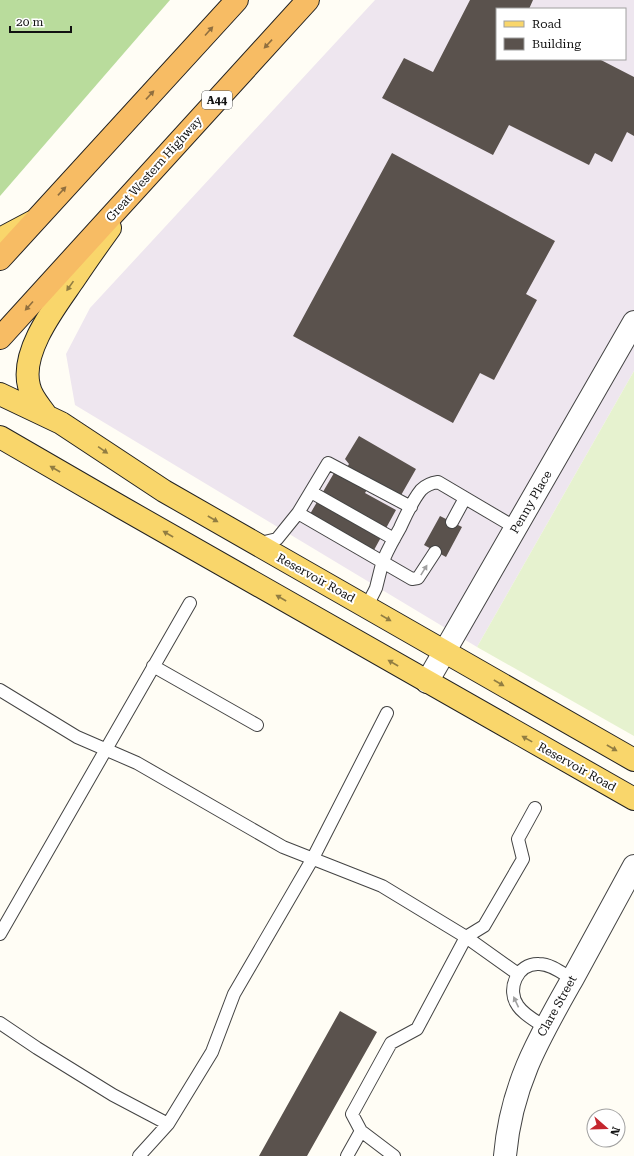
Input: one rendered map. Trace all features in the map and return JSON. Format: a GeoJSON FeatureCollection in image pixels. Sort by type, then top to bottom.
{"type":"FeatureCollection","features":[{"type":"Feature","properties":{"kind":"highway"},"geometry":{"type":"LineString","coordinates":[[0,259],[237,0]]}},
{"type":"Feature","properties":{"kind":"highway","name":"Great Western Highway"},"geometry":{"type":"LineString","coordinates":[[0,338],[308,0]]}},
{"type":"Feature","properties":{"kind":"main road"},"geometry":{"type":"LineString","coordinates":[[46,415],[33,397],[28,385],[28,368],[32,349],[48,317],[140,184]]}},
{"type":"Feature","properties":{"kind":"main road"},"geometry":{"type":"LineString","coordinates":[[0,239],[36,220]]}},
{"type":"Feature","properties":{"kind":"main road","name":"Reservoir Road"},"geometry":{"type":"LineString","coordinates":[[0,394],[68,427],[164,491],[634,760]]}},
{"type":"Feature","properties":{"kind":"main road","name":"Reservoir Road"},"geometry":{"type":"LineString","coordinates":[[0,436],[114,504],[634,799]]}},
{"type":"Feature","properties":{"kind":"street","name":"Penny Place"},"geometry":{"type":"LineString","coordinates":[[427,682],[634,322]]}},
{"type":"Feature","properties":{"kind":"street","name":"Clare Street"},"geometry":{"type":"LineString","coordinates":[[505,1156],[514,1104],[527,1064],[545,1027],[634,866]]}},
{"type":"Feature","properties":{"kind":"lane"},"geometry":{"type":"LineString","coordinates":[[255,544],[277,539],[298,513],[328,462],[411,507]]}},
{"type":"Feature","properties":{"kind":"lane"},"geometry":{"type":"LineString","coordinates":[[367,607],[372,598],[383,563],[411,507],[422,490],[433,483],[438,482],[516,528]]}},
{"type":"Feature","properties":{"kind":"lane"},"geometry":{"type":"LineString","coordinates":[[311,492],[394,539]]}},
{"type":"Feature","properties":{"kind":"lane"},"geometry":{"type":"LineString","coordinates":[[452,522],[464,498]]}},
{"type":"Feature","properties":{"kind":"lane"},"geometry":{"type":"LineString","coordinates":[[298,513],[383,563],[412,578],[418,578],[435,552]]}},
{"type":"Feature","properties":{"kind":"lane"},"geometry":{"type":"LineString","coordinates":[[0,934],[190,603]]}},
{"type":"Feature","properties":{"kind":"lane"},"geometry":{"type":"LineString","coordinates":[[154,666],[257,725]]}},
{"type":"Feature","properties":{"kind":"lane"},"geometry":{"type":"LineString","coordinates":[[0,690],[78,737],[137,763],[283,847],[382,886],[466,937],[518,974]]}},
{"type":"Feature","properties":{"kind":"lane"},"geometry":{"type":"LineString","coordinates":[[139,1156],[168,1124],[212,1052],[234,994],[313,858],[387,714]]}},
{"type":"Feature","properties":{"kind":"lane"},"geometry":{"type":"LineString","coordinates":[[394,1156],[361,1131],[352,1114],[390,1043],[417,1029],[466,937],[484,926],[522,859],[518,839],[535,808]]}},
{"type":"Feature","properties":{"kind":"lane"},"geometry":{"type":"LineString","coordinates":[[545,1027],[519,1008],[515,1001],[513,989],[518,974],[530,964],[540,964],[548,966],[572,979]]}},
{"type":"Feature","properties":{"kind":"lane"},"geometry":{"type":"LineString","coordinates":[[0,1024],[113,1095],[168,1124]]}},
{"type":"Feature","properties":{"kind":"lane"},"geometry":{"type":"LineString","coordinates":[[347,1156],[361,1131]]}},
{"type":"Feature","properties":{"kind":"shaded area"},"geometry":{"type":"Polygon","coordinates":[[[375,0],[634,0],[634,371],[477,647],[75,405],[66,354],[90,308],[375,0]]]}},
{"type":"Feature","properties":{"kind":"green space"},"geometry":{"type":"Polygon","coordinates":[[[0,0],[170,0],[0,196],[0,0]]]}},
{"type":"Feature","properties":{"kind":"green space"},"geometry":{"type":"Polygon","coordinates":[[[634,371],[634,736],[477,647],[634,371]]]}},
{"type":"Feature","properties":{"kind":"building"},"geometry":{"type":"Polygon","coordinates":[[[470,0],[533,0],[529,8],[496,8],[496,60],[601,60],[634,77],[634,136],[627,132],[612,162],[595,153],[589,165],[509,125],[493,155],[382,98],[404,58],[433,72],[470,0]]]}},
{"type":"Feature","properties":{"kind":"building"},"geometry":{"type":"Polygon","coordinates":[[[392,153],[555,241],[526,294],[537,300],[494,380],[480,373],[453,423],[293,336],[392,153]]]}},
{"type":"Feature","properties":{"kind":"building"},"geometry":{"type":"Polygon","coordinates":[[[359,436],[416,469],[400,497],[372,481],[365,493],[396,510],[374,550],[310,514],[334,473],[341,477],[349,464],[345,459],[359,436]]]}},
{"type":"Feature","properties":{"kind":"building"},"geometry":{"type":"Polygon","coordinates":[[[440,516],[462,527],[446,557],[424,545],[440,516]]]}},
{"type":"Feature","properties":{"kind":"building"},"geometry":{"type":"Polygon","coordinates":[[[340,1011],[377,1032],[307,1156],[259,1156],[340,1011]]]}}]}
